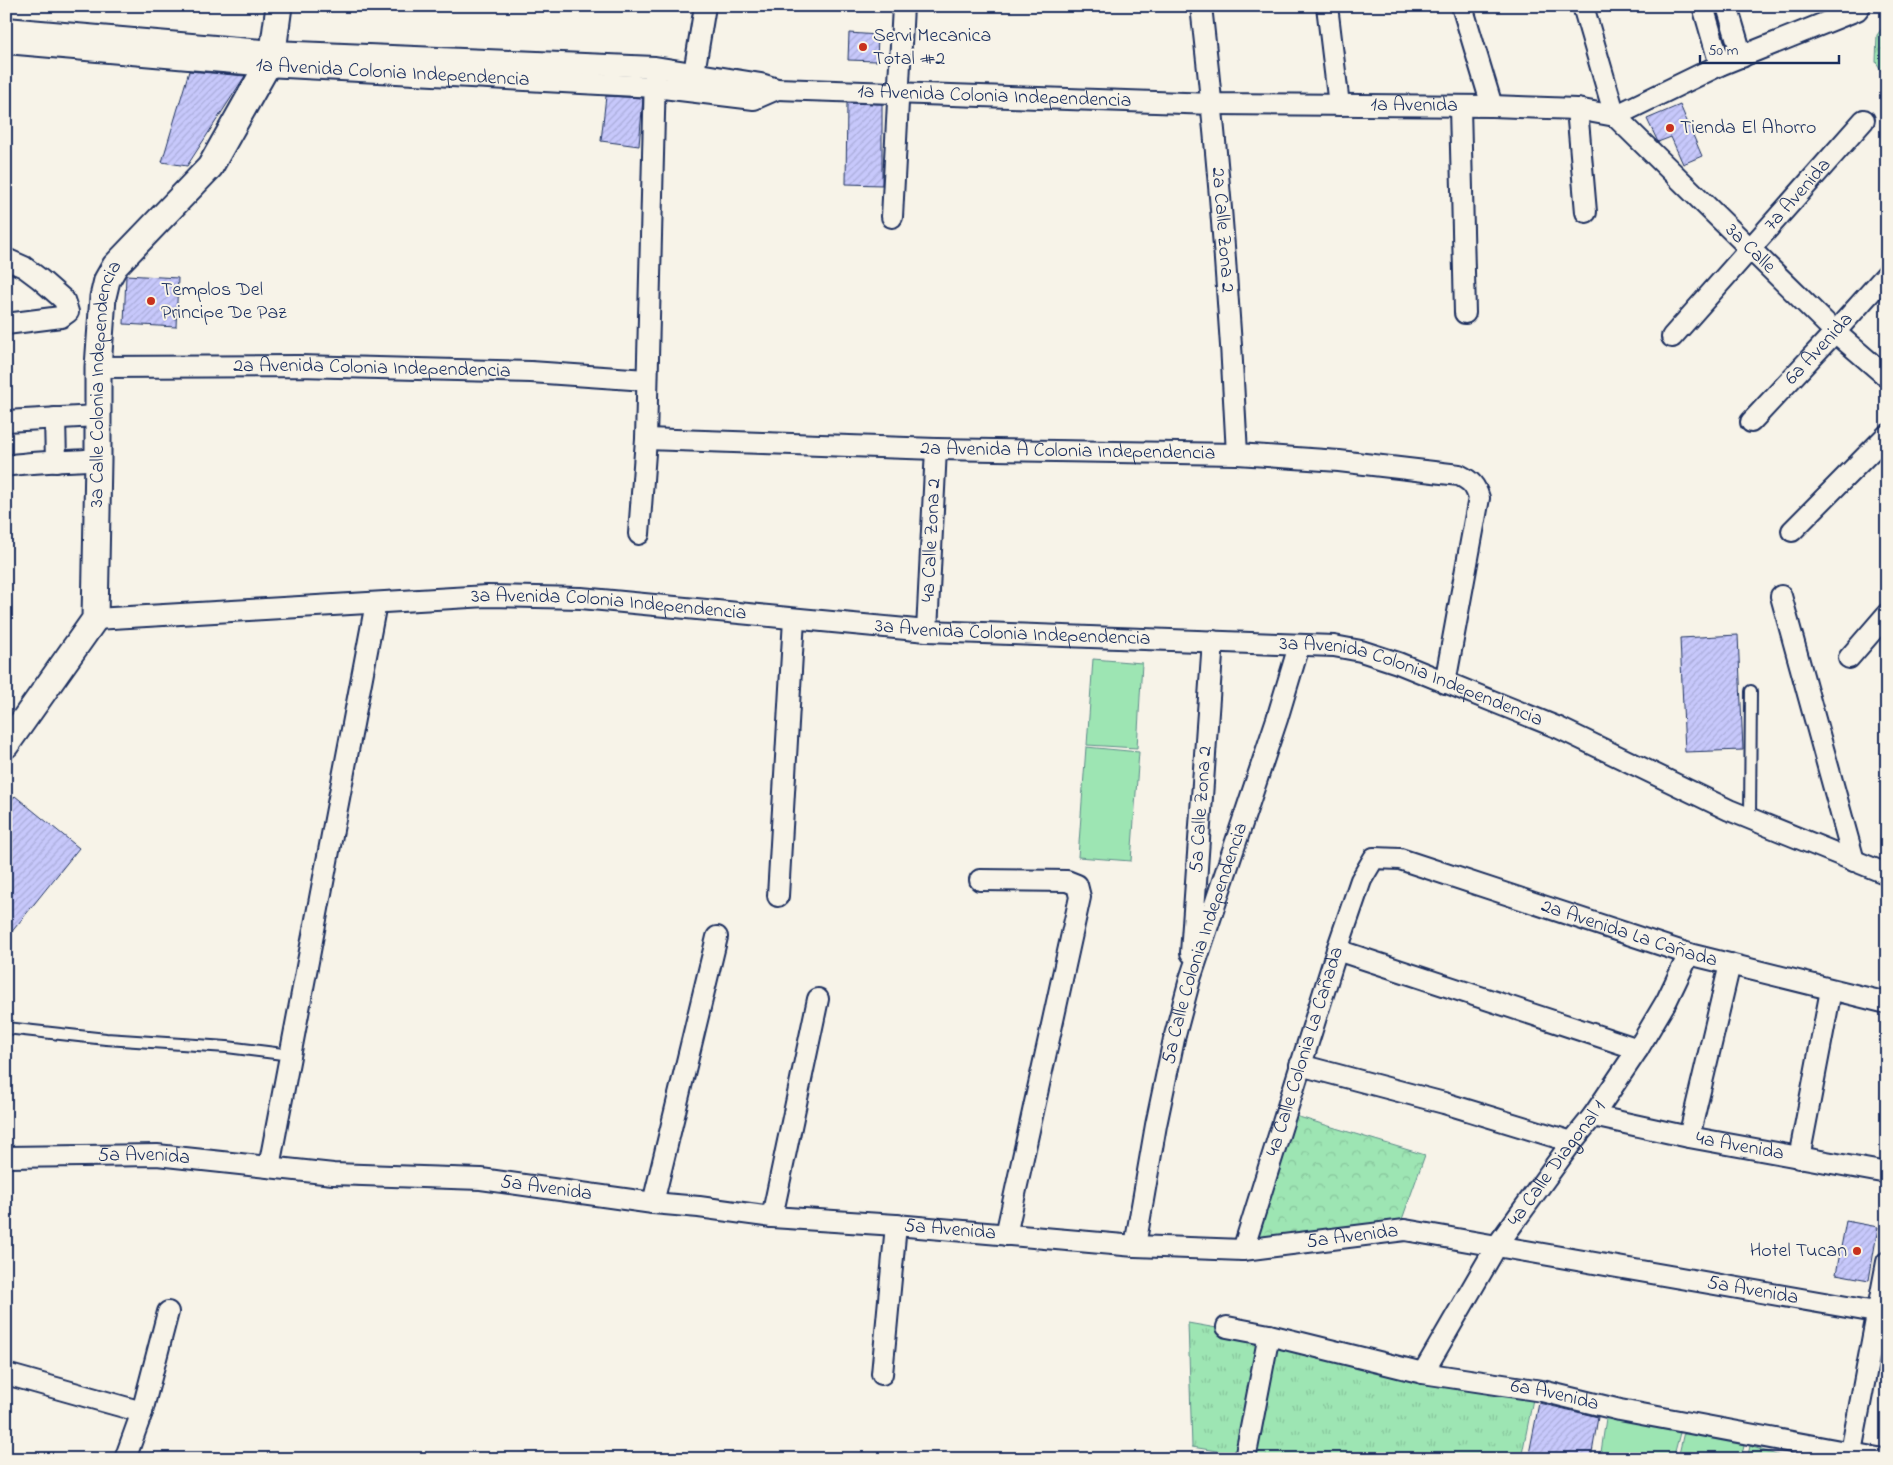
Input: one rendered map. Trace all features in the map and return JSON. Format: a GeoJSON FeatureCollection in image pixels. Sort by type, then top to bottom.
{"type":"FeatureCollection","features":[{"type":"Feature","properties":{"kind":"street"},"geometry":{"type":"LineString","coordinates":[[270,59],[279,6]]}},
{"type":"Feature","properties":{"kind":"street"},"geometry":{"type":"LineString","coordinates":[[691,82],[705,6]]}},
{"type":"Feature","properties":{"kind":"street"},"geometry":{"type":"LineString","coordinates":[[892,217],[904,6]]}},
{"type":"Feature","properties":{"kind":"street","name":"2a Calle Zona 2"},"geometry":{"type":"LineString","coordinates":[[1202,6],[1213,104],[1237,454]]}},
{"type":"Feature","properties":{"kind":"street"},"geometry":{"type":"LineString","coordinates":[[1327,6],[1338,105]]}},
{"type":"Feature","properties":{"kind":"street"},"geometry":{"type":"LineString","coordinates":[[1462,6],[1492,106]]}},
{"type":"Feature","properties":{"kind":"street"},"geometry":{"type":"LineString","coordinates":[[1583,6],[1615,116],[1720,65],[1857,10],[1860,6]]}},
{"type":"Feature","properties":{"kind":"street"},"geometry":{"type":"LineString","coordinates":[[1703,6],[1720,65]]}},
{"type":"Feature","properties":{"kind":"street"},"geometry":{"type":"LineString","coordinates":[[1727,6],[1742,57]]}},
{"type":"Feature","properties":{"kind":"street","name":"1a Avenida Colonia Independencia"},"geometry":{"type":"LineString","coordinates":[[6,28],[270,59]]}},
{"type":"Feature","properties":{"kind":"street","name":"1a Avenida Colonia Independencia"},"geometry":{"type":"LineString","coordinates":[[6,43],[270,59],[655,77],[691,82],[761,84],[777,89],[1213,104]]}},
{"type":"Feature","properties":{"kind":"street","name":"3a Calle Colonia Independencia"},"geometry":{"type":"LineString","coordinates":[[95,620],[98,367],[103,298],[108,280],[116,266],[210,167],[270,59]]}},
{"type":"Feature","properties":{"kind":"street"},"geometry":{"type":"LineString","coordinates":[[639,534],[646,439],[655,77]]}},
{"type":"Feature","properties":{"kind":"street","name":"1a Avenida"},"geometry":{"type":"LineString","coordinates":[[1213,104],[1492,106],[1577,109],[1615,116]]}},
{"type":"Feature","properties":{"kind":"street"},"geometry":{"type":"LineString","coordinates":[[1460,107],[1465,312]]}},
{"type":"Feature","properties":{"kind":"street"},"geometry":{"type":"LineString","coordinates":[[1577,109],[1586,212]]}},
{"type":"Feature","properties":{"kind":"street","name":"3a Calle"},"geometry":{"type":"LineString","coordinates":[[1615,116],[1835,332],[1887,377]]}},
{"type":"Feature","properties":{"kind":"street","name":"7a Avenida"},"geometry":{"type":"LineString","coordinates":[[1672,338],[1864,120]]}},
{"type":"Feature","properties":{"kind":"street"},"geometry":{"type":"LineString","coordinates":[[6,259],[24,267],[46,284],[64,300],[68,312],[61,317],[6,324]]}},
{"type":"Feature","properties":{"kind":"street","name":"6a Avenida"},"geometry":{"type":"LineString","coordinates":[[1751,422],[1887,274]]}},
{"type":"Feature","properties":{"kind":"street","name":"2a Avenida Colonia Independencia"},"geometry":{"type":"LineString","coordinates":[[98,367],[300,366],[531,372],[646,380]]}},
{"type":"Feature","properties":{"kind":"street"},"geometry":{"type":"LineString","coordinates":[[6,421],[97,416]]}},
{"type":"Feature","properties":{"kind":"street"},"geometry":{"type":"LineString","coordinates":[[55,418],[56,462]]}},
{"type":"Feature","properties":{"kind":"street"},"geometry":{"type":"LineString","coordinates":[[1792,531],[1887,435]]}},
{"type":"Feature","properties":{"kind":"street","name":"2a Avenida A Colonia Independencia"},"geometry":{"type":"LineString","coordinates":[[646,439],[936,449],[1237,454],[1339,462],[1459,475],[1470,480],[1476,487],[1479,498],[1445,683]]}},
{"type":"Feature","properties":{"kind":"street","name":"4a Calle Zona 2"},"geometry":{"type":"LineString","coordinates":[[926,631],[936,449]]}},
{"type":"Feature","properties":{"kind":"street"},"geometry":{"type":"LineString","coordinates":[[6,466],[34,462],[98,459]]}},
{"type":"Feature","properties":{"kind":"street","name":"3a Avenida Colonia Independencia"},"geometry":{"type":"LineString","coordinates":[[95,620],[488,596],[582,598],[926,631],[1334,646],[1361,651],[1398,662],[1445,683],[1559,728],[1720,806],[1887,874]]}},
{"type":"Feature","properties":{"kind":"street"},"geometry":{"type":"LineString","coordinates":[[1781,596],[1854,861]]}},
{"type":"Feature","properties":{"kind":"street"},"geometry":{"type":"LineString","coordinates":[[269,1167],[376,603]]}},
{"type":"Feature","properties":{"kind":"street"},"geometry":{"type":"LineString","coordinates":[[1849,658],[1887,614]]}},
{"type":"Feature","properties":{"kind":"street"},"geometry":{"type":"LineString","coordinates":[[778,896],[794,619]]}},
{"type":"Feature","properties":{"kind":"street"},"geometry":{"type":"LineString","coordinates":[[6,745],[95,620]]}},
{"type":"Feature","properties":{"kind":"street","name":"5a Calle Zona 2"},"geometry":{"type":"LineString","coordinates":[[1190,979],[1213,641]]}},
{"type":"Feature","properties":{"kind":"street","name":"5a Calle Colonia Independencia"},"geometry":{"type":"LineString","coordinates":[[1135,1246],[1156,1125],[1174,1039],[1190,979],[1277,719],[1299,646]]}},
{"type":"Feature","properties":{"kind":"street","name":"4a Calle Colonia La Cañada"},"geometry":{"type":"LineString","coordinates":[[1243,1250],[1337,950],[1361,880],[1374,858]]}},
{"type":"Feature","properties":{"kind":"street","name":"2a Avenida La Cañada"},"geometry":{"type":"LineString","coordinates":[[1374,858],[1400,860],[1689,954],[1887,1003]]}},
{"type":"Feature","properties":{"kind":"street"},"geometry":{"type":"LineString","coordinates":[[980,880],[1067,881],[1077,885],[1080,897],[1006,1235]]}},
{"type":"Feature","properties":{"kind":"street"},"geometry":{"type":"LineString","coordinates":[[653,1203],[716,938]]}},
{"type":"Feature","properties":{"kind":"street"},"geometry":{"type":"LineString","coordinates":[[1337,950],[1638,1049]]}},
{"type":"Feature","properties":{"kind":"street","name":"4a Calle Diagonal 1"},"geometry":{"type":"LineString","coordinates":[[1423,1373],[1496,1247],[1592,1116],[1638,1049],[1667,1000],[1689,954]]}},
{"type":"Feature","properties":{"kind":"street"},"geometry":{"type":"LineString","coordinates":[[1689,1136],[1730,964]]}},
{"type":"Feature","properties":{"kind":"street"},"geometry":{"type":"LineString","coordinates":[[1799,1158],[1831,990]]}},
{"type":"Feature","properties":{"kind":"street"},"geometry":{"type":"LineString","coordinates":[[772,1217],[818,999]]}},
{"type":"Feature","properties":{"kind":"street"},"geometry":{"type":"LineString","coordinates":[[1300,1065],[1444,1102],[1572,1142]]}},
{"type":"Feature","properties":{"kind":"street","name":"4a Avenida"},"geometry":{"type":"LineString","coordinates":[[1592,1116],[1887,1174]]}},
{"type":"Feature","properties":{"kind":"street","name":"5a Avenida"},"geometry":{"type":"LineString","coordinates":[[6,1157],[157,1156],[333,1174],[481,1179],[653,1203],[772,1217],[896,1225],[1135,1246],[1243,1250],[1405,1230],[1882,1313]]}},
{"type":"Feature","properties":{"kind":"street"},"geometry":{"type":"LineString","coordinates":[[882,1374],[896,1225]]}},
{"type":"Feature","properties":{"kind":"street"},"geometry":{"type":"LineString","coordinates":[[1850,1452],[1882,1313],[1887,1262]]}},
{"type":"Feature","properties":{"kind":"street"},"geometry":{"type":"LineString","coordinates":[[125,1459],[142,1412],[168,1312]]}},
{"type":"Feature","properties":{"kind":"street","name":"6a Avenida"},"geometry":{"type":"LineString","coordinates":[[1227,1327],[1269,1335],[1423,1373],[1542,1391],[1620,1410],[1883,1459]]}},
{"type":"Feature","properties":{"kind":"street"},"geometry":{"type":"LineString","coordinates":[[1245,1459],[1269,1335]]}},
{"type":"Feature","properties":{"kind":"street"},"geometry":{"type":"LineString","coordinates":[[6,1374],[142,1412]]}},
{"type":"Feature","properties":{"kind":"lane"},"geometry":{"type":"LineString","coordinates":[[1750,691],[1750,819]]}},
{"type":"Feature","properties":{"kind":"lane"},"geometry":{"type":"LineString","coordinates":[[6,1028],[106,1039],[227,1047],[291,1055]]}},
{"type":"Feature","properties":{"kind":"green space"},"geometry":{"type":"Polygon","coordinates":[[[1887,22],[1887,79],[1876,62],[1877,35],[1887,22]]]}},
{"type":"Feature","properties":{"kind":"green space"},"geometry":{"type":"Polygon","coordinates":[[[1093,659],[1142,663],[1137,748],[1087,745],[1093,659]]]}},
{"type":"Feature","properties":{"kind":"green space"},"geometry":{"type":"Polygon","coordinates":[[[1086,747],[1139,752],[1131,861],[1078,857],[1086,747]]]}},
{"type":"Feature","properties":{"kind":"green space"},"geometry":{"type":"Polygon","coordinates":[[[1289,1114],[1425,1155],[1400,1225],[1247,1248],[1289,1114]]]}},
{"type":"Feature","properties":{"kind":"green space"},"geometry":{"type":"Polygon","coordinates":[[[1188,1323],[1536,1384],[1521,1459],[1266,1459],[1192,1447],[1188,1323]]]}},
{"type":"Feature","properties":{"kind":"green space"},"geometry":{"type":"Polygon","coordinates":[[[1609,1398],[1685,1414],[1673,1459],[1600,1459],[1609,1398]]]}},
{"type":"Feature","properties":{"kind":"green space"},"geometry":{"type":"Polygon","coordinates":[[[1685,1427],[1745,1440],[1741,1459],[1678,1459],[1685,1427]]]}},
{"type":"Feature","properties":{"kind":"green space"},"geometry":{"type":"Polygon","coordinates":[[[1750,1446],[1788,1459],[1747,1459],[1750,1446]]]}},
{"type":"Feature","properties":{"kind":"building","name":"Servi Mecanica Total #2"},"geometry":{"type":"Polygon","coordinates":[[[849,33],[878,35],[877,61],[848,60],[849,33]]]}},
{"type":"Feature","properties":{"kind":"building"},"geometry":{"type":"Polygon","coordinates":[[[189,71],[245,76],[187,166],[162,162],[189,71]]]}},
{"type":"Feature","properties":{"kind":"building"},"geometry":{"type":"Polygon","coordinates":[[[606,96],[643,98],[639,146],[601,141],[606,96]]]}},
{"type":"Feature","properties":{"kind":"building"},"geometry":{"type":"Polygon","coordinates":[[[847,103],[882,104],[882,185],[846,184],[847,103]]]}},
{"type":"Feature","properties":{"kind":"building","name":"Tienda El Ahorro"},"geometry":{"type":"Polygon","coordinates":[[[1680,105],[1702,156],[1683,164],[1671,137],[1658,142],[1647,119],[1680,105]]]}},
{"type":"Feature","properties":{"kind":"building","name":"Templos Del Principe De Paz"},"geometry":{"type":"Polygon","coordinates":[[[126,275],[178,278],[176,327],[124,324],[126,275]]]}},
{"type":"Feature","properties":{"kind":"building"},"geometry":{"type":"Polygon","coordinates":[[[1738,635],[1743,750],[1685,752],[1680,638],[1738,635]]]}},
{"type":"Feature","properties":{"kind":"building"},"geometry":{"type":"Polygon","coordinates":[[[15,796],[79,848],[6,939],[6,807],[15,796]]]}},
{"type":"Feature","properties":{"kind":"building","name":"Hotel Tucan"},"geometry":{"type":"Polygon","coordinates":[[[1846,1221],[1878,1227],[1869,1280],[1836,1274],[1846,1221]]]}},
{"type":"Feature","properties":{"kind":"building"},"geometry":{"type":"Polygon","coordinates":[[[1539,1403],[1598,1417],[1591,1459],[1528,1459],[1539,1403]]]}},
{"type":"Feature","properties":{"kind":"place","name":"Servi Mecanica Total #2"},"geometry":{"type":"Point","coordinates":[863,47]}},
{"type":"Feature","properties":{"kind":"place","name":"Tienda El Ahorro"},"geometry":{"type":"Point","coordinates":[1670,128]}},
{"type":"Feature","properties":{"kind":"place","name":"Templos Del Principe De Paz"},"geometry":{"type":"Point","coordinates":[151,301]}},
{"type":"Feature","properties":{"kind":"place","name":"Hotel Tucan"},"geometry":{"type":"Point","coordinates":[1857,1251]}}]}
